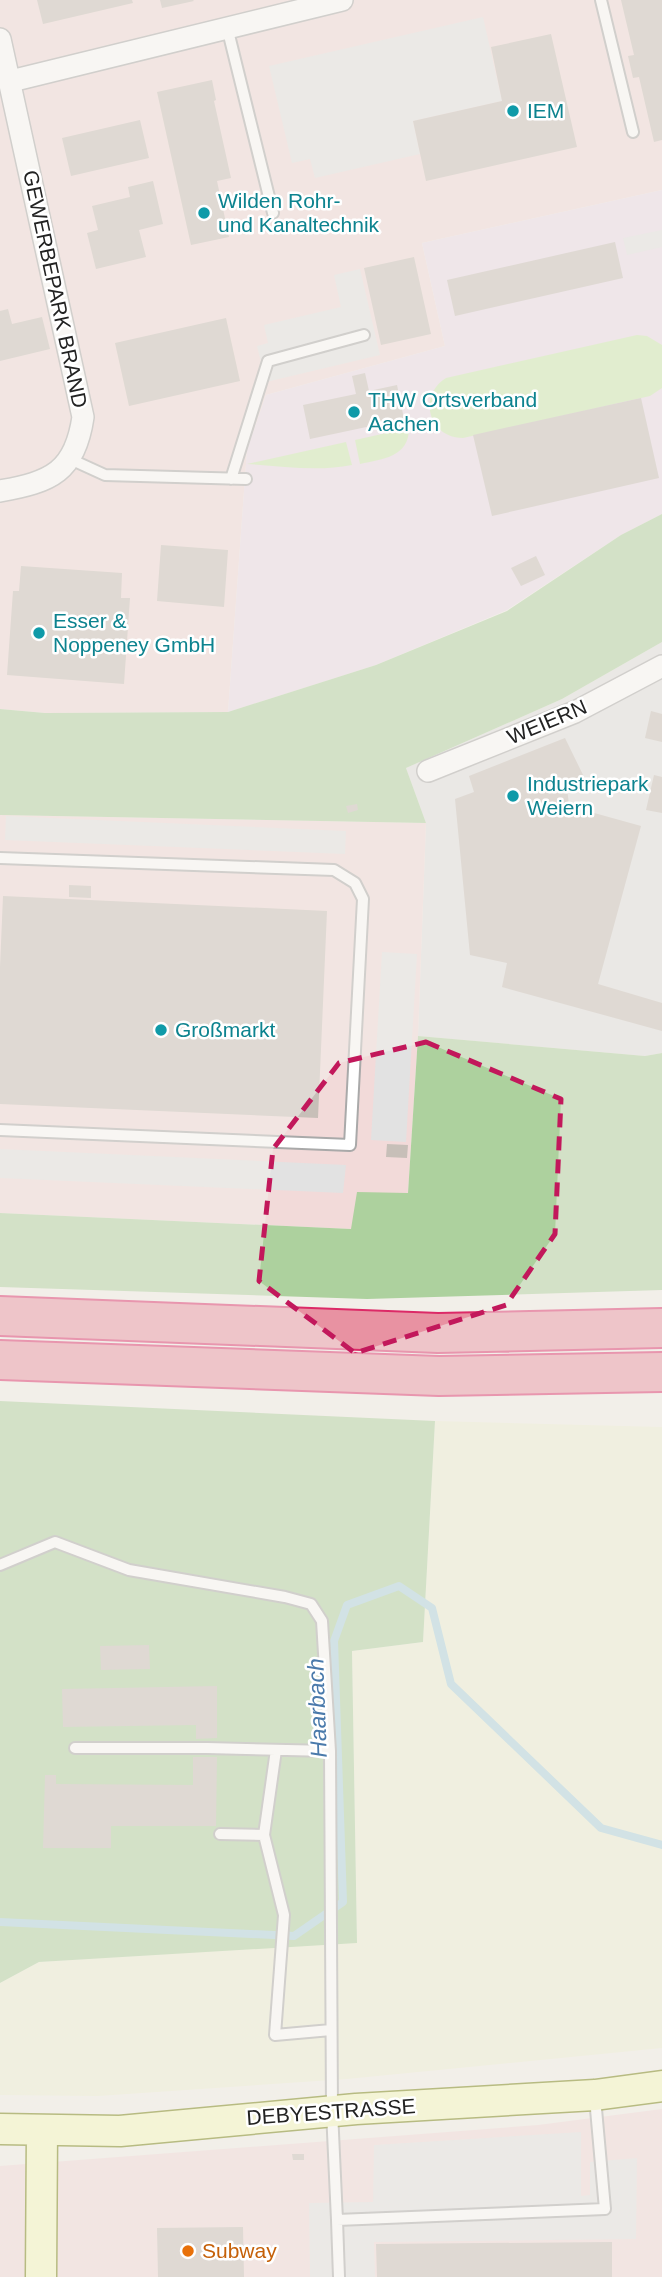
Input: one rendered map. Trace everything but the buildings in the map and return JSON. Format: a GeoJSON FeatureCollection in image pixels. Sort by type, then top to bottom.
{"type":"FeatureCollection","features":[{"type":"Feature","properties":{"kind":"highway"},"geometry":{"type":"LineString","coordinates":[[0,1316],[438,1333],[662,1328]]}},
{"type":"Feature","properties":{"kind":"highway"},"geometry":{"type":"LineString","coordinates":[[0,1360],[439,1376],[662,1372]]}},
{"type":"Feature","properties":{"kind":"main road","name":"DEBYESTRASSE"},"geometry":{"type":"LineString","coordinates":[[0,2129],[120,2131],[331,2111],[594,2095],[662,2086]]}},
{"type":"Feature","properties":{"kind":"main road"},"geometry":{"type":"LineString","coordinates":[[41,2277],[42,2130]]}},
{"type":"Feature","properties":{"kind":"street"},"geometry":{"type":"LineString","coordinates":[[8,89],[227,27],[339,0]]}},
{"type":"Feature","properties":{"kind":"street","name":"GEWERBEPARK BRAND"},"geometry":{"type":"LineString","coordinates":[[0,39],[8,89],[83,417],[79,442],[70,459]]}},
{"type":"Feature","properties":{"kind":"street"},"geometry":{"type":"LineString","coordinates":[[0,491],[38,483],[54,474],[70,459]]}},
{"type":"Feature","properties":{"kind":"street","name":"WEIERN"},"geometry":{"type":"LineString","coordinates":[[428,771],[575,712],[662,666]]}},
{"type":"Feature","properties":{"kind":"lane"},"geometry":{"type":"LineString","coordinates":[[601,0],[633,132]]}},
{"type":"Feature","properties":{"kind":"lane"},"geometry":{"type":"LineString","coordinates":[[227,27],[273,213]]}},
{"type":"Feature","properties":{"kind":"lane"},"geometry":{"type":"LineString","coordinates":[[231,479],[268,361],[364,335]]}},
{"type":"Feature","properties":{"kind":"lane"},"geometry":{"type":"LineString","coordinates":[[70,459],[105,475],[246,479]]}},
{"type":"Feature","properties":{"kind":"lane"},"geometry":{"type":"LineString","coordinates":[[0,858],[334,870],[355,883],[363,899],[350,1145],[0,1130]]}},
{"type":"Feature","properties":{"kind":"lane"},"geometry":{"type":"LineString","coordinates":[[0,1565],[55,1542],[129,1570],[285,1597],[311,1604],[321,1621],[330,1751],[331,2111],[339,2277]]}},
{"type":"Feature","properties":{"kind":"lane"},"geometry":{"type":"LineString","coordinates":[[75,1748],[330,1751]]}},
{"type":"Feature","properties":{"kind":"lane"},"geometry":{"type":"LineString","coordinates":[[276,1750],[264,1835],[284,1915],[275,2035],[331,2030]]}},
{"type":"Feature","properties":{"kind":"lane"},"geometry":{"type":"LineString","coordinates":[[220,1835],[264,1835]]}},
{"type":"Feature","properties":{"kind":"lane"},"geometry":{"type":"LineString","coordinates":[[337,2220],[605,2210],[594,2095]]}},
{"type":"Feature","properties":{"kind":"highlighted area"},"geometry":{"type":"Polygon","coordinates":[[[426,1042],[561,1099],[555,1234],[506,1305],[355,1353],[259,1281],[273,1149],[339,1063],[426,1042]]]}},
{"type":"Feature","properties":{"kind":"shaded area"},"geometry":{"type":"Polygon","coordinates":[[[0,0],[662,0],[662,190],[422,243],[445,346],[266,395],[247,450],[228,712],[45,713],[0,709],[0,0]]]}},
{"type":"Feature","properties":{"kind":"shaded area"},"geometry":{"type":"Polygon","coordinates":[[[483,17],[502,101],[413,121],[420,154],[315,178],[310,159],[292,163],[269,66],[483,17]]]}},
{"type":"Feature","properties":{"kind":"shaded area"},"geometry":{"type":"Polygon","coordinates":[[[662,190],[662,514],[621,535],[507,610],[376,665],[228,712],[247,450],[266,395],[445,346],[422,243],[662,190]]]}},
{"type":"Feature","properties":{"kind":"shaded area"},"geometry":{"type":"Polygon","coordinates":[[[662,230],[662,247],[627,255],[623,238],[662,230]]]}},
{"type":"Feature","properties":{"kind":"shaded area"},"geometry":{"type":"Polygon","coordinates":[[[360,269],[380,355],[266,382],[257,346],[268,343],[264,325],[341,307],[334,275],[360,269]]]}},
{"type":"Feature","properties":{"kind":"shaded area"},"geometry":{"type":"Polygon","coordinates":[[[662,642],[662,1053],[645,1056],[418,1036],[426,823],[406,768],[562,699],[662,642]]]}},
{"type":"Feature","properties":{"kind":"shaded area"},"geometry":{"type":"Polygon","coordinates":[[[0,815],[426,823],[418,1036],[408,1194],[351,1229],[0,1213],[0,815]]]}},
{"type":"Feature","properties":{"kind":"shaded area"},"geometry":{"type":"Polygon","coordinates":[[[6,816],[346,831],[345,854],[5,840],[6,816]]]}},
{"type":"Feature","properties":{"kind":"shaded area"},"geometry":{"type":"Polygon","coordinates":[[[382,952],[417,954],[406,1142],[371,1140],[382,952]]]}},
{"type":"Feature","properties":{"kind":"shaded area"},"geometry":{"type":"Polygon","coordinates":[[[0,1149],[346,1165],[343,1193],[0,1178],[0,1149]]]}},
{"type":"Feature","properties":{"kind":"shaded area"},"geometry":{"type":"Polygon","coordinates":[[[662,2109],[662,2277],[0,2277],[0,2166],[538,2125],[662,2109]]]}},
{"type":"Feature","properties":{"kind":"shaded area"},"geometry":{"type":"Polygon","coordinates":[[[581,2132],[581,2196],[590,2195],[590,2162],[637,2158],[636,2239],[374,2242],[375,2277],[310,2277],[309,2203],[373,2202],[374,2145],[581,2132]]]}},
{"type":"Feature","properties":{"kind":"green space"},"geometry":{"type":"Polygon","coordinates":[[[637,335],[647,336],[662,345],[662,388],[650,396],[463,438],[442,431],[431,415],[432,395],[446,378],[637,335]]]}},
{"type":"Feature","properties":{"kind":"green space"},"geometry":{"type":"Polygon","coordinates":[[[409,428],[408,438],[400,451],[386,458],[360,464],[355,440],[409,428]]]}},
{"type":"Feature","properties":{"kind":"green space"},"geometry":{"type":"Polygon","coordinates":[[[346,442],[352,465],[313,468],[247,464],[346,442]]]}},
{"type":"Feature","properties":{"kind":"green space"},"geometry":{"type":"Polygon","coordinates":[[[662,514],[662,642],[562,699],[406,768],[426,823],[0,815],[0,709],[45,713],[228,712],[376,665],[507,611],[621,535],[662,514]]]}},
{"type":"Feature","properties":{"kind":"green space"},"geometry":{"type":"Polygon","coordinates":[[[418,1036],[645,1056],[662,1053],[662,1290],[367,1299],[0,1287],[0,1213],[351,1229],[357,1192],[408,1193],[418,1036]]]}},
{"type":"Feature","properties":{"kind":"green space"},"geometry":{"type":"Polygon","coordinates":[[[0,1401],[435,1421],[423,1642],[352,1651],[357,1943],[39,1962],[0,1983],[0,1401]]]}},
{"type":"Feature","properties":{"kind":"green space"},"geometry":{"type":"Polygon","coordinates":[[[435,1421],[662,1427],[662,2048],[347,2079],[98,2096],[0,2095],[0,1983],[39,1962],[357,1942],[352,1651],[423,1642],[435,1421]]]}},
{"type":"Feature","properties":{"kind":"waterway","name":"Haarbach"},"geometry":{"type":"LineString","coordinates":[[0,1922],[294,1936],[343,1902],[334,1641],[347,1605],[399,1586],[432,1608],[451,1684],[601,1828],[662,1845]]}},
{"type":"Feature","properties":{"kind":"place","name":"IEM"},"geometry":{"type":"Point","coordinates":[513,111]}},
{"type":"Feature","properties":{"kind":"place","name":"Wilden Rohr- und Kanaltechnik"},"geometry":{"type":"Point","coordinates":[204,213]}},
{"type":"Feature","properties":{"kind":"place","name":"THW Ortsverband Aachen"},"geometry":{"type":"Point","coordinates":[354,412]}},
{"type":"Feature","properties":{"kind":"place","name":"Esser & Noppeney GmbH"},"geometry":{"type":"Point","coordinates":[39,633]}},
{"type":"Feature","properties":{"kind":"place","name":"Industriepark Weiern"},"geometry":{"type":"Point","coordinates":[513,796]}},
{"type":"Feature","properties":{"kind":"place","name":"Großmarkt"},"geometry":{"type":"Point","coordinates":[161,1030]}},
{"type":"Feature","properties":{"kind":"place","name":"Subway"},"geometry":{"type":"Point","coordinates":[188,2251]}}]}
